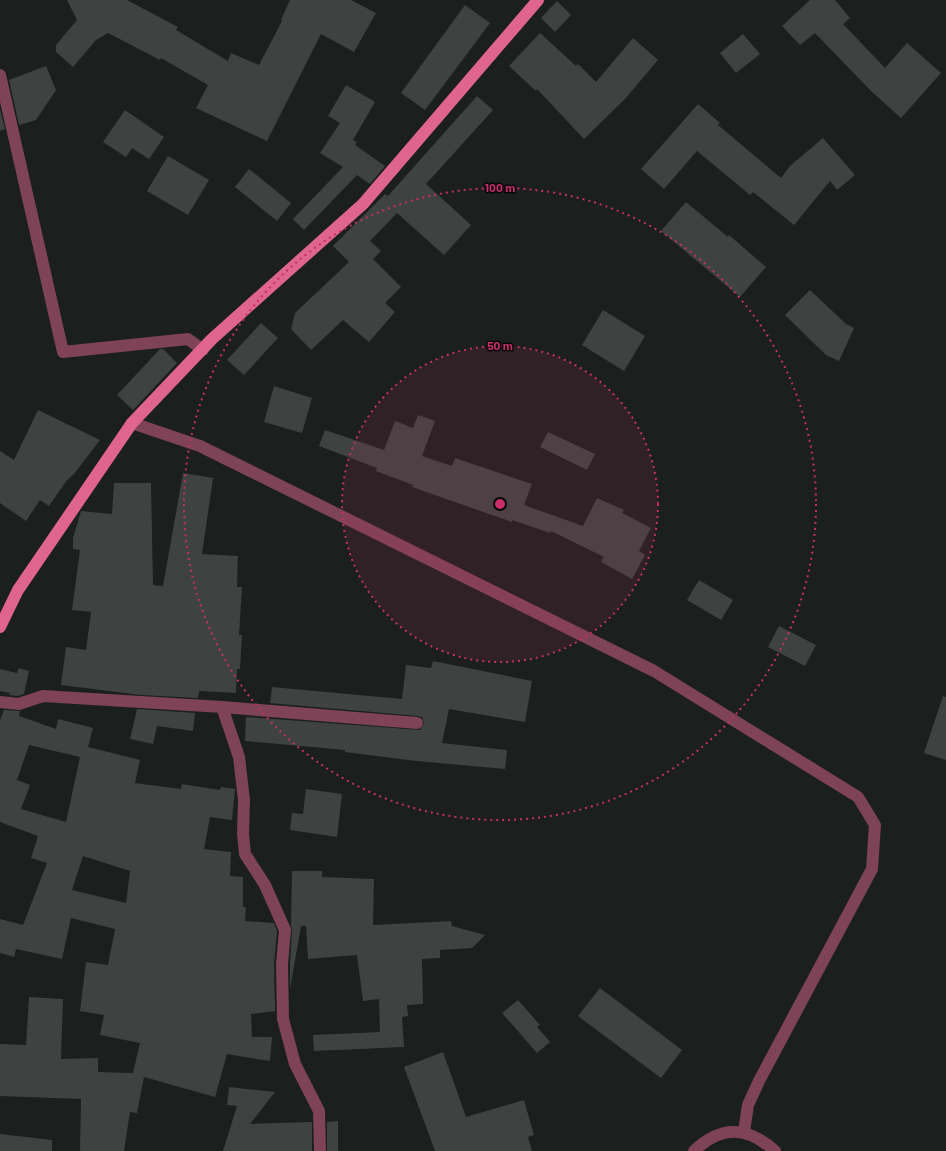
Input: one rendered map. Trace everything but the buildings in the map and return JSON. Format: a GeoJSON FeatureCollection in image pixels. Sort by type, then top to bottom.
{"type":"FeatureCollection","features":[{"type":"Feature","properties":{"kind":"main road"},"geometry":{"type":"LineString","coordinates":[[0,627],[18,590],[132,423],[203,350],[363,204],[538,0]]}},
{"type":"Feature","properties":{"kind":"street"},"geometry":{"type":"LineString","coordinates":[[0,75],[63,352],[188,339],[203,350]]}},
{"type":"Feature","properties":{"kind":"street"},"geometry":{"type":"LineString","coordinates":[[132,423],[200,446],[654,671],[858,797],[875,824],[872,869],[759,1081],[748,1105],[744,1132]]}},
{"type":"Feature","properties":{"kind":"street"},"geometry":{"type":"LineString","coordinates":[[0,702],[19,704],[43,696],[222,707],[417,723]]}},
{"type":"Feature","properties":{"kind":"street"},"geometry":{"type":"LineString","coordinates":[[222,707],[240,757],[244,800],[243,834],[245,854],[265,885],[286,930],[282,964],[283,1019],[295,1064],[319,1111],[320,1151]]}},
{"type":"Feature","properties":{"kind":"street"},"geometry":{"type":"LineString","coordinates":[[694,1151],[706,1140],[724,1132],[744,1132],[762,1139],[775,1151]]}}]}
